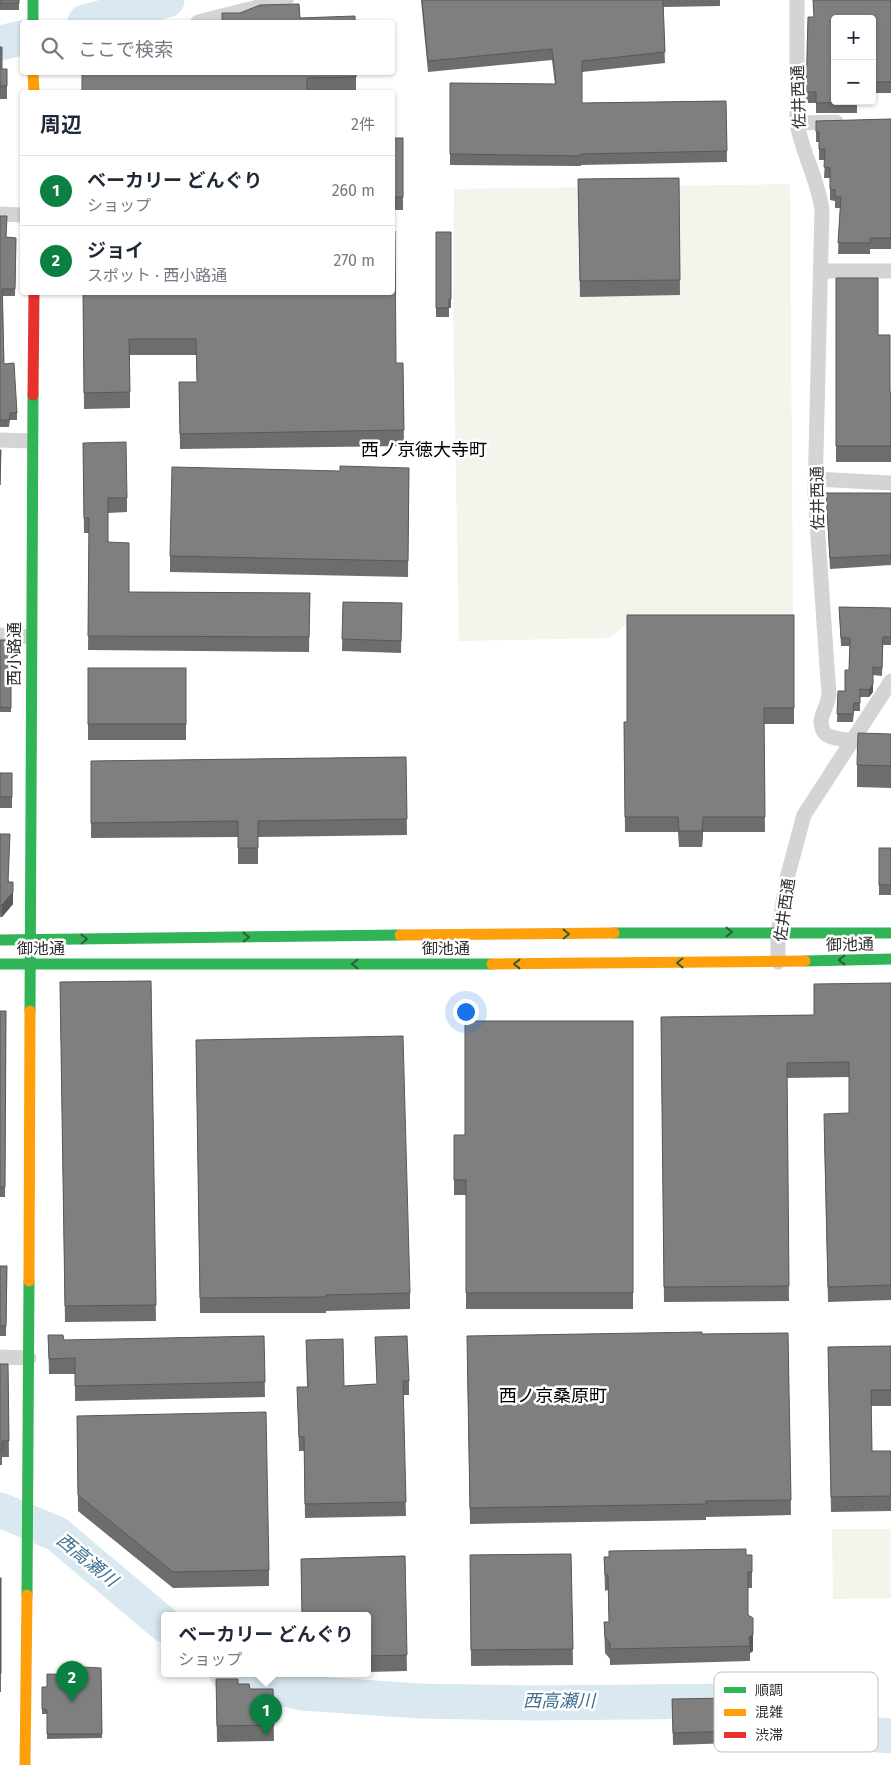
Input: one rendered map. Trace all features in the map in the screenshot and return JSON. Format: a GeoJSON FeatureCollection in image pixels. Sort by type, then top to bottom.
{"type":"FeatureCollection","features":[{"type":"Feature","properties":{"kind":"street"},"geometry":{"type":"LineString","coordinates":[[33,0],[33,20]]}},
{"type":"Feature","properties":{"kind":"street"},"geometry":{"type":"LineString","coordinates":[[206,20],[286,0]]}},
{"type":"Feature","properties":{"kind":"street","name":"佐井西通"},"geometry":{"type":"LineString","coordinates":[[778,962],[778,933],[787,878],[804,815],[851,740],[827,735],[822,730],[821,720],[828,706],[829,695],[816,479],[822,271],[820,198],[799,135],[797,122],[797,0]]}},
{"type":"Feature","properties":{"kind":"street"},"geometry":{"type":"LineString","coordinates":[[33,75],[34,90]]}},
{"type":"Feature","properties":{"kind":"street"},"geometry":{"type":"LineString","coordinates":[[797,122],[854,122]]}},
{"type":"Feature","properties":{"kind":"street"},"geometry":{"type":"LineString","coordinates":[[0,214],[20,215]]}},
{"type":"Feature","properties":{"kind":"street"},"geometry":{"type":"LineString","coordinates":[[822,271],[891,271]]}},
{"type":"Feature","properties":{"kind":"street","name":"西小路通"},"geometry":{"type":"LineString","coordinates":[[25,1765],[29,1358],[28,940],[31,442],[34,295]]}},
{"type":"Feature","properties":{"kind":"street"},"geometry":{"type":"LineString","coordinates":[[0,440],[31,442]]}},
{"type":"Feature","properties":{"kind":"street"},"geometry":{"type":"LineString","coordinates":[[816,479],[891,483]]}},
{"type":"Feature","properties":{"kind":"street"},"geometry":{"type":"LineString","coordinates":[[0,635],[30,637]]}},
{"type":"Feature","properties":{"kind":"street"},"geometry":{"type":"LineString","coordinates":[[851,740],[891,681]]}},
{"type":"Feature","properties":{"kind":"street"},"geometry":{"type":"LineString","coordinates":[[851,740],[891,742]]}},
{"type":"Feature","properties":{"kind":"street","name":"御池通"},"geometry":{"type":"LineString","coordinates":[[0,940],[891,933]]}},
{"type":"Feature","properties":{"kind":"street","name":"御池通"},"geometry":{"type":"LineString","coordinates":[[0,964],[637,964],[891,960]]}},
{"type":"Feature","properties":{"kind":"street"},"geometry":{"type":"LineString","coordinates":[[0,1357],[29,1358]]}},
{"type":"Feature","properties":{"kind":"shaded area"},"geometry":{"type":"Polygon","coordinates":[[[790,184],[793,617],[632,620],[609,638],[459,641],[453,320],[454,189],[790,184]]]}},
{"type":"Feature","properties":{"kind":"shaded area"},"geometry":{"type":"Polygon","coordinates":[[[832,1529],[891,1529],[891,1598],[833,1599],[832,1529]]]}},
{"type":"Feature","properties":{"kind":"building"},"geometry":{"type":"Polygon","coordinates":[[[0,0],[19,0],[19,3],[0,3],[0,0]]]}},
{"type":"Feature","properties":{"kind":"building"},"geometry":{"type":"Polygon","coordinates":[[[422,0],[663,0],[665,52],[582,61],[582,103],[726,101],[727,151],[581,154],[581,156],[450,154],[450,83],[556,84],[552,49],[428,61],[422,0]]]}},
{"type":"Feature","properties":{"kind":"building"},"geometry":{"type":"Polygon","coordinates":[[[813,0],[891,0],[891,82],[876,82],[876,15],[831,15],[831,103],[816,103],[816,92],[806,92],[808,17],[814,17],[813,0]]]}},
{"type":"Feature","properties":{"kind":"building"},"geometry":{"type":"Polygon","coordinates":[[[299,4],[300,18],[355,16],[355,20],[222,20],[222,13],[240,13],[260,5],[299,4]]]}},
{"type":"Feature","properties":{"kind":"building"},"geometry":{"type":"Polygon","coordinates":[[[0,47],[2,47],[2,69],[7,69],[7,86],[0,86],[0,47]]]}},
{"type":"Feature","properties":{"kind":"building"},"geometry":{"type":"Polygon","coordinates":[[[82,75],[356,75],[356,77],[307,78],[307,90],[82,90],[82,75]]]}},
{"type":"Feature","properties":{"kind":"building"},"geometry":{"type":"Polygon","coordinates":[[[891,119],[891,238],[870,238],[870,243],[838,243],[841,197],[835,197],[835,190],[830,189],[830,168],[824,167],[825,149],[819,149],[819,132],[816,132],[816,121],[891,119]]]}},
{"type":"Feature","properties":{"kind":"building"},"geometry":{"type":"Polygon","coordinates":[[[395,138],[403,138],[403,197],[395,197],[395,138]]]}},
{"type":"Feature","properties":{"kind":"building"},"geometry":{"type":"Polygon","coordinates":[[[679,178],[680,280],[580,281],[578,179],[679,178]]]}},
{"type":"Feature","properties":{"kind":"building"},"geometry":{"type":"Polygon","coordinates":[[[0,216],[7,216],[6,237],[16,238],[15,289],[2,289],[4,364],[14,363],[17,413],[10,413],[9,420],[0,420],[0,216]]]}},
{"type":"Feature","properties":{"kind":"building"},"geometry":{"type":"Polygon","coordinates":[[[395,231],[396,363],[403,363],[404,430],[180,434],[179,382],[197,382],[196,339],[129,339],[130,392],[84,393],[83,295],[395,295],[395,231]]]}},
{"type":"Feature","properties":{"kind":"building"},"geometry":{"type":"Polygon","coordinates":[[[436,232],[451,232],[451,299],[449,299],[449,308],[436,308],[436,232]]]}},
{"type":"Feature","properties":{"kind":"building"},"geometry":{"type":"Polygon","coordinates":[[[836,278],[878,278],[878,335],[890,335],[891,446],[836,446],[836,278]]]}},
{"type":"Feature","properties":{"kind":"building"},"geometry":{"type":"Polygon","coordinates":[[[126,442],[127,498],[108,498],[108,542],[129,543],[129,592],[310,593],[309,637],[88,636],[89,518],[84,518],[83,443],[126,442]]]}},
{"type":"Feature","properties":{"kind":"building"},"geometry":{"type":"Polygon","coordinates":[[[0,450],[1,450],[0,485],[0,450]]]}},
{"type":"Feature","properties":{"kind":"building"},"geometry":{"type":"Polygon","coordinates":[[[340,466],[409,468],[408,561],[170,556],[172,467],[340,471],[340,466]]]}},
{"type":"Feature","properties":{"kind":"building"},"geometry":{"type":"Polygon","coordinates":[[[826,493],[891,493],[891,555],[830,558],[826,493]]]}},
{"type":"Feature","properties":{"kind":"building"},"geometry":{"type":"Polygon","coordinates":[[[343,602],[402,603],[401,641],[342,639],[343,602]]]}},
{"type":"Feature","properties":{"kind":"building"},"geometry":{"type":"Polygon","coordinates":[[[839,607],[891,608],[891,637],[883,637],[882,668],[873,667],[873,684],[869,690],[860,689],[860,703],[854,703],[853,714],[837,714],[838,691],[845,691],[845,670],[849,670],[850,638],[841,638],[839,607]]]}},
{"type":"Feature","properties":{"kind":"building"},"geometry":{"type":"Polygon","coordinates":[[[627,615],[794,615],[794,708],[764,708],[765,817],[703,817],[702,831],[679,831],[678,817],[625,817],[624,722],[627,722],[627,615]]]}},
{"type":"Feature","properties":{"kind":"building"},"geometry":{"type":"Polygon","coordinates":[[[0,640],[11,640],[11,708],[0,707],[0,640]]]}},
{"type":"Feature","properties":{"kind":"building"},"geometry":{"type":"Polygon","coordinates":[[[88,668],[186,668],[186,724],[88,724],[88,668]]]}},
{"type":"Feature","properties":{"kind":"building"},"geometry":{"type":"Polygon","coordinates":[[[858,733],[891,734],[891,766],[857,765],[858,733]]]}},
{"type":"Feature","properties":{"kind":"building"},"geometry":{"type":"Polygon","coordinates":[[[406,757],[407,819],[258,821],[258,848],[238,848],[238,821],[91,823],[91,761],[406,757]]]}},
{"type":"Feature","properties":{"kind":"building"},"geometry":{"type":"Polygon","coordinates":[[[0,773],[12,773],[12,797],[0,797],[0,773]]]}},
{"type":"Feature","properties":{"kind":"building"},"geometry":{"type":"Polygon","coordinates":[[[0,834],[10,834],[8,882],[13,882],[13,892],[2,905],[0,905],[0,834]]]}},
{"type":"Feature","properties":{"kind":"building"},"geometry":{"type":"Polygon","coordinates":[[[879,848],[891,848],[891,885],[879,885],[879,848]]]}},
{"type":"Feature","properties":{"kind":"building"},"geometry":{"type":"Polygon","coordinates":[[[151,981],[156,1305],[65,1306],[60,982],[151,981]]]}},
{"type":"Feature","properties":{"kind":"building"},"geometry":{"type":"Polygon","coordinates":[[[891,983],[891,1285],[828,1287],[824,1114],[849,1113],[849,1062],[787,1063],[789,1286],[664,1287],[661,1017],[814,1015],[814,984],[891,983]]]}},
{"type":"Feature","properties":{"kind":"building"},"geometry":{"type":"Polygon","coordinates":[[[0,1011],[6,1011],[5,1187],[0,1187],[0,1011]]]}},
{"type":"Feature","properties":{"kind":"building"},"geometry":{"type":"Polygon","coordinates":[[[465,1021],[633,1021],[633,1293],[466,1293],[466,1180],[454,1180],[454,1135],[465,1135],[465,1021]]]}},
{"type":"Feature","properties":{"kind":"building"},"geometry":{"type":"Polygon","coordinates":[[[403,1036],[410,1293],[326,1295],[326,1297],[200,1298],[196,1040],[403,1036]]]}},
{"type":"Feature","properties":{"kind":"building"},"geometry":{"type":"Polygon","coordinates":[[[0,1266],[7,1266],[6,1326],[0,1326],[0,1266]]]}},
{"type":"Feature","properties":{"kind":"building"},"geometry":{"type":"Polygon","coordinates":[[[702,1332],[702,1334],[788,1333],[791,1500],[706,1501],[706,1504],[470,1508],[467,1336],[702,1332]]]}},
{"type":"Feature","properties":{"kind":"building"},"geometry":{"type":"Polygon","coordinates":[[[48,1335],[63,1335],[64,1340],[264,1336],[265,1382],[75,1386],[75,1358],[49,1359],[48,1335]]]}},
{"type":"Feature","properties":{"kind":"building"},"geometry":{"type":"Polygon","coordinates":[[[407,1336],[409,1381],[403,1381],[406,1502],[305,1504],[304,1437],[299,1437],[297,1387],[308,1387],[306,1340],[343,1339],[344,1386],[377,1384],[375,1337],[407,1336]]]}},
{"type":"Feature","properties":{"kind":"building"},"geometry":{"type":"Polygon","coordinates":[[[891,1346],[891,1390],[871,1390],[872,1451],[891,1451],[891,1496],[831,1497],[828,1347],[891,1346]]]}},
{"type":"Feature","properties":{"kind":"building"},"geometry":{"type":"Polygon","coordinates":[[[0,1364],[8,1364],[9,1441],[2,1441],[2,1450],[0,1450],[0,1364]]]}},
{"type":"Feature","properties":{"kind":"building"},"geometry":{"type":"Polygon","coordinates":[[[266,1412],[269,1570],[173,1572],[78,1495],[77,1416],[266,1412]]]}},
{"type":"Feature","properties":{"kind":"building"},"geometry":{"type":"Polygon","coordinates":[[[746,1549],[746,1555],[752,1555],[752,1572],[748,1572],[748,1615],[753,1618],[753,1635],[749,1637],[750,1646],[610,1649],[610,1643],[605,1637],[604,1622],[609,1622],[608,1575],[605,1575],[604,1557],[609,1557],[609,1551],[746,1549]]]}},
{"type":"Feature","properties":{"kind":"building"},"geometry":{"type":"Polygon","coordinates":[[[571,1554],[573,1649],[471,1650],[470,1555],[571,1554]]]}},
{"type":"Feature","properties":{"kind":"building"},"geometry":{"type":"Polygon","coordinates":[[[405,1556],[407,1655],[371,1656],[371,1612],[302,1612],[301,1559],[405,1556]]]}},
{"type":"Feature","properties":{"kind":"building"},"geometry":{"type":"Polygon","coordinates":[[[1,1578],[1,1673],[0,1673],[1,1578]]]}},
{"type":"Feature","properties":{"kind":"building"},"geometry":{"type":"Polygon","coordinates":[[[83,1667],[101,1668],[102,1734],[47,1734],[47,1710],[42,1709],[42,1687],[47,1687],[47,1674],[83,1675],[83,1667]]]}},
{"type":"Feature","properties":{"kind":"building"},"geometry":{"type":"Polygon","coordinates":[[[216,1679],[238,1679],[238,1684],[249,1684],[250,1689],[273,1689],[274,1725],[217,1726],[216,1679]]]}},
{"type":"Feature","properties":{"kind":"building"},"geometry":{"type":"Polygon","coordinates":[[[714,1698],[714,1732],[673,1733],[672,1699],[714,1698]]]}},
{"type":"Feature","properties":{"kind":"waterway"},"geometry":{"type":"LineString","coordinates":[[92,20],[167,0]]}},
{"type":"Feature","properties":{"kind":"waterway"},"geometry":{"type":"LineString","coordinates":[[0,43],[20,38]]}},
{"type":"Feature","properties":{"kind":"waterway","name":"西高瀬川"},"geometry":{"type":"LineString","coordinates":[[0,1510],[57,1534],[161,1622]]}},
{"type":"Feature","properties":{"kind":"waterway","name":"西高瀬川"},"geometry":{"type":"LineString","coordinates":[[233,1677],[250,1685],[274,1687],[302,1693],[419,1701],[531,1703],[714,1701]]}},
{"type":"Feature","properties":{"kind":"waterway","name":"西高瀬川"},"geometry":{"type":"LineString","coordinates":[[878,1735],[891,1736]]}},
{"type":"Feature","properties":{"kind":"traffic: fast"},"geometry":{"type":"LineString","coordinates":[[33,0],[33,20]]}},
{"type":"Feature","properties":{"kind":"traffic: fast"},"geometry":{"type":"LineString","coordinates":[[30,1011],[33,395]]}},
{"type":"Feature","properties":{"kind":"traffic: fast"},"geometry":{"type":"LineString","coordinates":[[614,933],[891,933]]}},
{"type":"Feature","properties":{"kind":"traffic: fast"},"geometry":{"type":"LineString","coordinates":[[0,940],[400,935]]}},
{"type":"Feature","properties":{"kind":"traffic: fast"},"geometry":{"type":"LineString","coordinates":[[805,961],[891,959]]}},
{"type":"Feature","properties":{"kind":"traffic: fast"},"geometry":{"type":"LineString","coordinates":[[0,964],[492,964]]}},
{"type":"Feature","properties":{"kind":"traffic: fast"},"geometry":{"type":"LineString","coordinates":[[27,1595],[29,1281]]}},
{"type":"Feature","properties":{"kind":"traffic: slow"},"geometry":{"type":"LineString","coordinates":[[33,75],[34,90]]}},
{"type":"Feature","properties":{"kind":"traffic: slow"},"geometry":{"type":"LineString","coordinates":[[400,935],[614,933]]}},
{"type":"Feature","properties":{"kind":"traffic: slow"},"geometry":{"type":"LineString","coordinates":[[492,964],[805,961]]}},
{"type":"Feature","properties":{"kind":"traffic: slow"},"geometry":{"type":"LineString","coordinates":[[29,1281],[30,1011]]}},
{"type":"Feature","properties":{"kind":"traffic: slow"},"geometry":{"type":"LineString","coordinates":[[25,1765],[27,1595]]}},
{"type":"Feature","properties":{"kind":"traffic: jam"},"geometry":{"type":"LineString","coordinates":[[33,395],[34,295]]}},
{"type":"Feature","properties":{"kind":"place","name":"ジョイ"},"geometry":{"type":"Point","coordinates":[72,1702]}},
{"type":"Feature","properties":{"kind":"place","name":"ベーカリー どんぐり"},"geometry":{"type":"Point","coordinates":[266,1735]}},
{"type":"Feature","properties":{"kind":"district","name":"西ノ京徳大寺町"},"geometry":{"type":"Point","coordinates":[424,450]}},
{"type":"Feature","properties":{"kind":"district","name":"西ノ京桑原町"},"geometry":{"type":"Point","coordinates":[553,1396]}}]}
